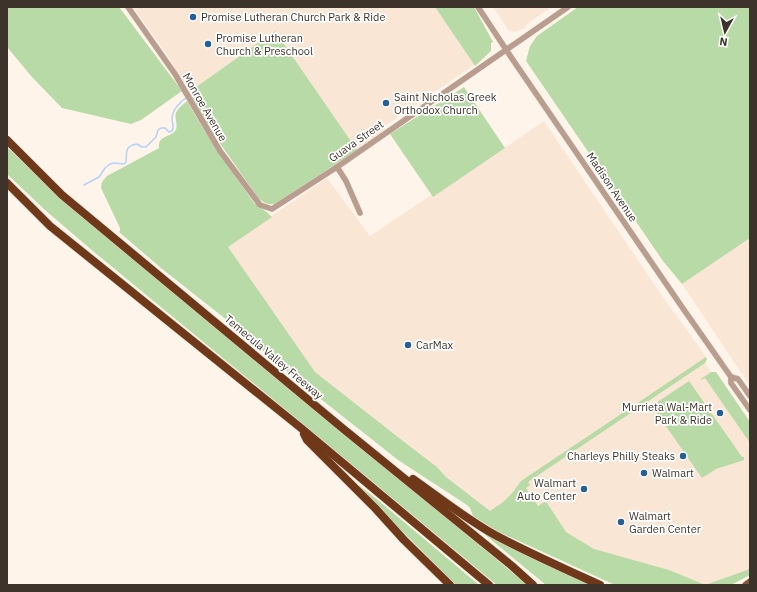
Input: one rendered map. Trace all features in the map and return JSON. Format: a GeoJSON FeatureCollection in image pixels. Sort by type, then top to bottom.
{"type":"FeatureCollection","features":[{"type":"Feature","properties":{"kind":"highway","name":"Temecula Valley Freeway"},"geometry":{"type":"LineString","coordinates":[[7,140],[62,195],[534,585]]}},
{"type":"Feature","properties":{"kind":"highway"},"geometry":{"type":"LineString","coordinates":[[7,183],[50,226],[300,428],[489,585]]}},
{"type":"Feature","properties":{"kind":"highway"},"geometry":{"type":"LineString","coordinates":[[341,427],[462,515],[481,527],[527,551],[600,585]]}},
{"type":"Feature","properties":{"kind":"highway"},"geometry":{"type":"LineString","coordinates":[[300,428],[307,440],[450,585]]}},
{"type":"Feature","properties":{"kind":"main road"},"geometry":{"type":"LineString","coordinates":[[746,585],[750,582]]}},
{"type":"Feature","properties":{"kind":"street","name":"Monroe Avenue"},"geometry":{"type":"LineString","coordinates":[[128,7],[175,74],[220,151],[260,205],[272,209]]}},
{"type":"Feature","properties":{"kind":"street","name":"Madison Avenue"},"geometry":{"type":"LineString","coordinates":[[478,7],[731,377],[731,383],[750,410]]}},
{"type":"Feature","properties":{"kind":"street","name":"Guava Street"},"geometry":{"type":"LineString","coordinates":[[272,209],[337,167],[568,7]]}},
{"type":"Feature","properties":{"kind":"street"},"geometry":{"type":"LineString","coordinates":[[337,167],[346,181],[360,213]]}},
{"type":"Feature","properties":{"kind":"street","name":"Madison Avenue"},"geometry":{"type":"LineString","coordinates":[[731,377],[738,379],[750,396]]}},
{"type":"Feature","properties":{"kind":"shaded area"},"geometry":{"type":"Polygon","coordinates":[[[133,7],[435,7],[474,65],[385,126],[385,130],[383,132],[357,150],[275,31],[189,92],[169,58],[133,7]]]}},
{"type":"Feature","properties":{"kind":"shaded area"},"geometry":{"type":"Polygon","coordinates":[[[493,7],[551,7],[527,24],[525,28],[515,32],[509,31],[493,7]]]}},
{"type":"Feature","properties":{"kind":"shaded area"},"geometry":{"type":"Polygon","coordinates":[[[544,121],[671,309],[706,357],[707,359],[705,363],[711,372],[716,372],[750,422],[750,575],[715,585],[686,585],[564,544],[521,481],[503,502],[490,512],[446,477],[437,467],[315,372],[227,247],[327,178],[370,236],[431,195],[433,197],[544,121]]]}},
{"type":"Feature","properties":{"kind":"shaded area"},"geometry":{"type":"Polygon","coordinates":[[[750,238],[750,386],[682,284],[750,238]]]}},
{"type":"Feature","properties":{"kind":"green space"},"geometry":{"type":"Polygon","coordinates":[[[7,7],[119,7],[182,91],[141,120],[131,124],[62,108],[32,77],[7,47],[7,7]]]}},
{"type":"Feature","properties":{"kind":"green space"},"geometry":{"type":"Polygon","coordinates":[[[435,7],[474,7],[493,42],[491,43],[491,51],[475,66],[435,7]]]}},
{"type":"Feature","properties":{"kind":"green space"},"geometry":{"type":"Polygon","coordinates":[[[578,7],[750,7],[750,238],[682,284],[663,261],[526,61],[530,46],[537,36],[578,7]]]}},
{"type":"Feature","properties":{"kind":"green space"},"geometry":{"type":"Polygon","coordinates":[[[275,31],[357,150],[277,203],[269,204],[258,198],[208,126],[189,92],[275,31]]]}},
{"type":"Feature","properties":{"kind":"green space"},"geometry":{"type":"Polygon","coordinates":[[[464,87],[505,148],[433,197],[390,134],[464,87]]]}},
{"type":"Feature","properties":{"kind":"green space"},"geometry":{"type":"Polygon","coordinates":[[[187,101],[228,166],[254,203],[272,217],[228,247],[315,372],[437,467],[446,477],[490,511],[503,502],[521,481],[706,357],[707,359],[705,363],[528,482],[530,485],[526,488],[538,506],[545,502],[547,503],[566,532],[594,549],[669,570],[703,584],[708,584],[750,568],[750,575],[731,585],[615,585],[499,532],[473,516],[467,505],[398,460],[303,385],[237,328],[161,268],[119,232],[120,228],[101,188],[102,182],[107,176],[159,148],[160,141],[175,131],[177,125],[176,113],[187,101]]]}},
{"type":"Feature","properties":{"kind":"green space"},"geometry":{"type":"Polygon","coordinates":[[[7,147],[40,179],[184,302],[368,452],[527,585],[497,585],[94,252],[45,210],[7,174],[7,147]]]}},
{"type":"Feature","properties":{"kind":"green space"},"geometry":{"type":"Polygon","coordinates":[[[711,372],[716,372],[750,422],[750,443],[705,378],[701,380],[711,372]]]}},
{"type":"Feature","properties":{"kind":"green space"},"geometry":{"type":"Polygon","coordinates":[[[689,381],[742,457],[744,457],[744,460],[716,469],[702,478],[654,409],[656,403],[689,381]]]}},
{"type":"Feature","properties":{"kind":"green space"},"geometry":{"type":"Polygon","coordinates":[[[359,486],[379,501],[479,585],[456,585],[359,486]]]}},
{"type":"Feature","properties":{"kind":"green space"},"geometry":{"type":"Polygon","coordinates":[[[478,529],[596,585],[546,585],[478,529]]]}},
{"type":"Feature","properties":{"kind":"waterway"},"geometry":{"type":"LineString","coordinates":[[84,185],[99,177],[105,168],[110,164],[124,164],[126,162],[127,150],[130,146],[137,144],[142,147],[146,147],[156,137],[158,130],[161,128],[165,128],[169,132],[172,131],[173,112],[186,98]]}},
{"type":"Feature","properties":{"kind":"place","name":"Promise Lutheran Church Park & Ride"},"geometry":{"type":"Point","coordinates":[193,17]}},
{"type":"Feature","properties":{"kind":"place","name":"Promise Lutheran Church & Preschool"},"geometry":{"type":"Point","coordinates":[208,44]}},
{"type":"Feature","properties":{"kind":"place","name":"Saint Nicholas Greek Orthodox Church"},"geometry":{"type":"Point","coordinates":[386,103]}},
{"type":"Feature","properties":{"kind":"place","name":"CarMax"},"geometry":{"type":"Point","coordinates":[408,345]}},
{"type":"Feature","properties":{"kind":"place","name":"Murrieta Wal-Mart Park & Ride"},"geometry":{"type":"Point","coordinates":[720,413]}},
{"type":"Feature","properties":{"kind":"place","name":"Charleys Philly Steaks"},"geometry":{"type":"Point","coordinates":[683,456]}},
{"type":"Feature","properties":{"kind":"place","name":"Walmart"},"geometry":{"type":"Point","coordinates":[644,473]}},
{"type":"Feature","properties":{"kind":"place","name":"Walmart Auto Center"},"geometry":{"type":"Point","coordinates":[584,489]}},
{"type":"Feature","properties":{"kind":"place","name":"Walmart Garden Center"},"geometry":{"type":"Point","coordinates":[621,522]}}]}
